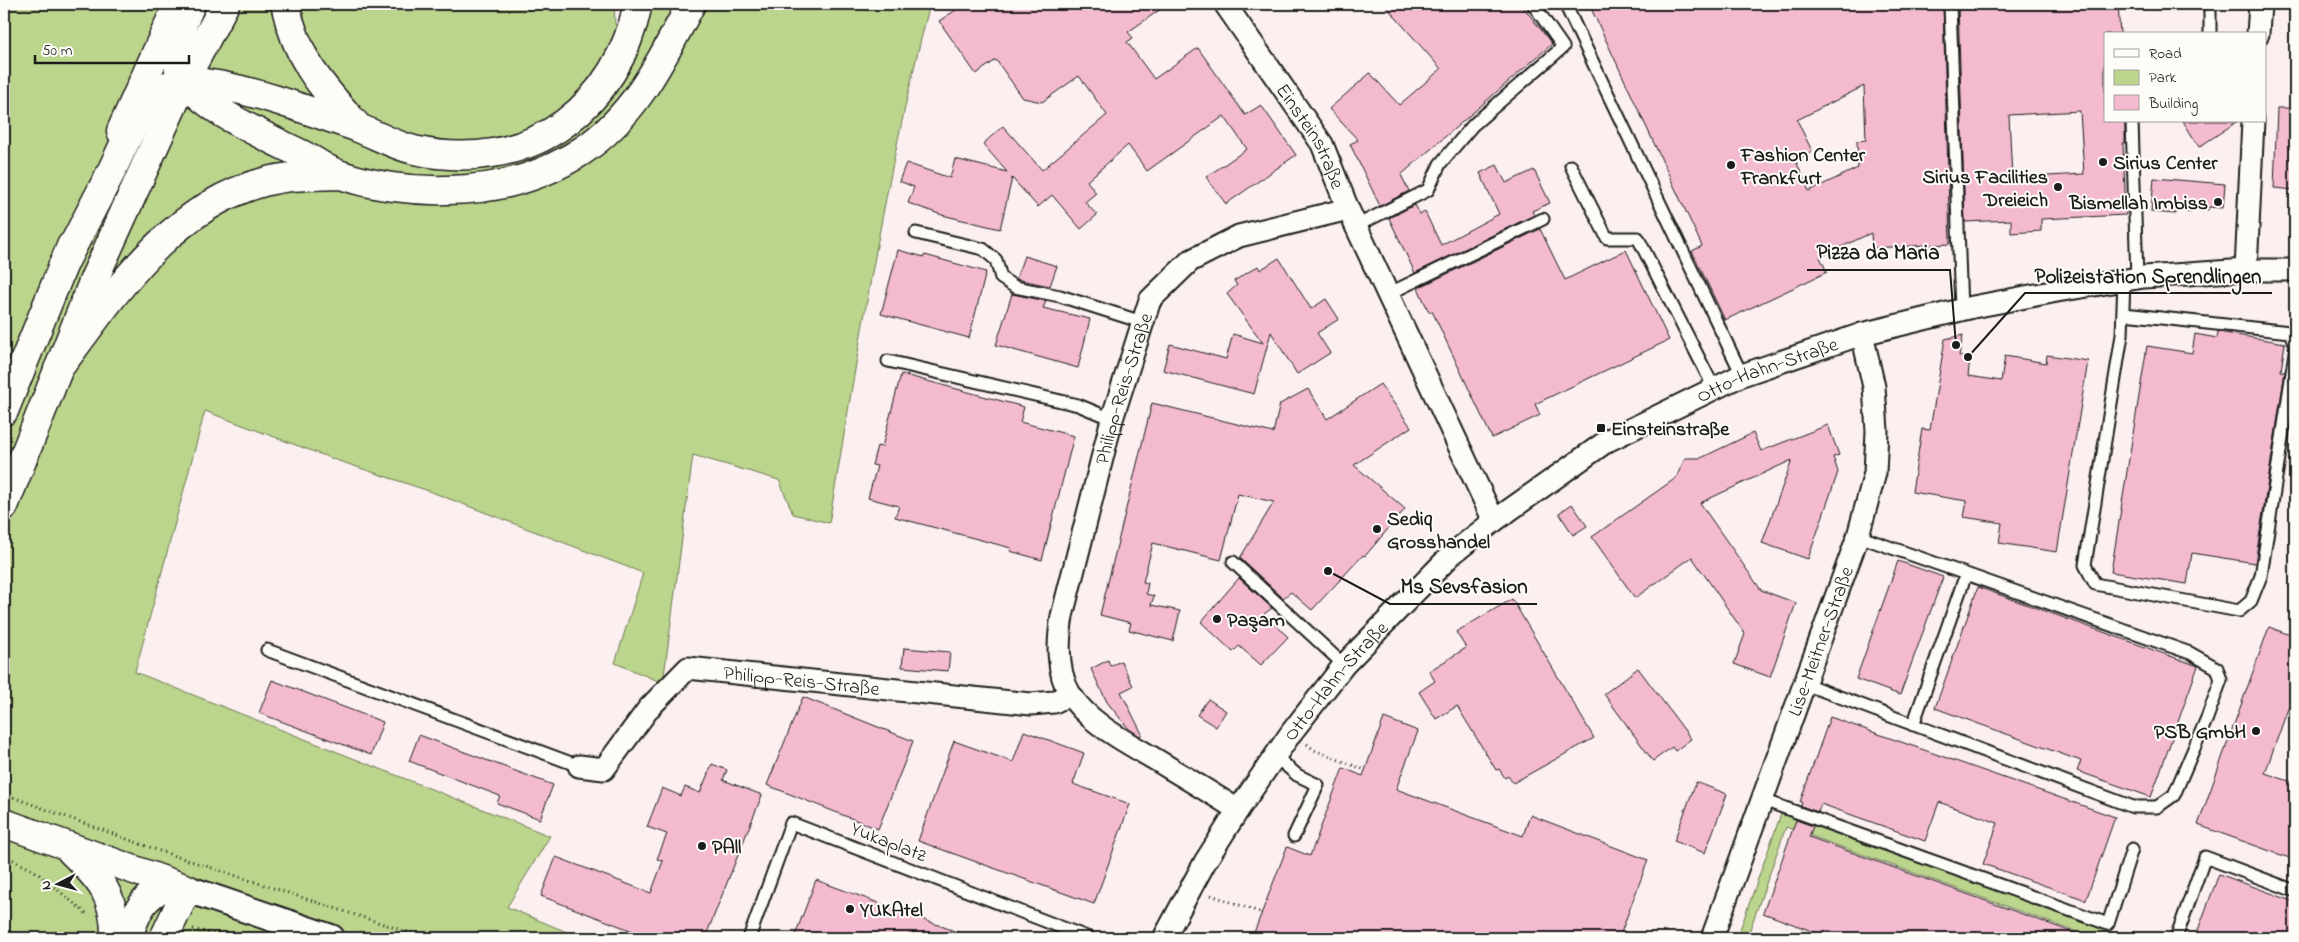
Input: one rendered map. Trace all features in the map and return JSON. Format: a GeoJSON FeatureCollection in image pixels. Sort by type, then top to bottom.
{"type":"FeatureCollection","features":[{"type":"Feature","properties":{"kind":"main road"},"geometry":{"type":"LineString","coordinates":[[4,411],[62,267],[178,4]]}},
{"type":"Feature","properties":{"kind":"main road"},"geometry":{"type":"LineString","coordinates":[[191,4],[178,42],[178,63],[184,81],[214,108],[243,126],[340,175],[383,185],[444,190],[498,186],[524,179],[551,169],[597,140],[630,108],[656,70],[691,4]]}},
{"type":"Feature","properties":{"kind":"main road"},"geometry":{"type":"LineString","coordinates":[[4,506],[95,277],[184,81],[225,4]]}},
{"type":"Feature","properties":{"kind":"main road"},"geometry":{"type":"LineString","coordinates":[[285,4],[302,57],[318,83],[359,128]]}},
{"type":"Feature","properties":{"kind":"main road"},"geometry":{"type":"LineString","coordinates":[[62,267],[146,106],[167,86],[184,81],[252,92],[359,128],[413,150],[471,155],[501,152],[527,145],[552,133],[575,115],[597,93],[612,74],[622,53],[632,30],[638,4]]}},
{"type":"Feature","properties":{"kind":"main road"},"geometry":{"type":"LineString","coordinates":[[58,369],[129,274],[154,247],[201,210],[242,189],[265,182],[285,178],[340,175]]}},
{"type":"Feature","properties":{"kind":"main road"},"geometry":{"type":"LineString","coordinates":[[4,823],[185,888]]}},
{"type":"Feature","properties":{"kind":"main road"},"geometry":{"type":"LineString","coordinates":[[64,845],[94,874],[110,897],[113,909],[115,938]]}},
{"type":"Feature","properties":{"kind":"main road"},"geometry":{"type":"LineString","coordinates":[[127,938],[138,911],[146,898],[154,891],[185,888]]}},
{"type":"Feature","properties":{"kind":"main road"},"geometry":{"type":"LineString","coordinates":[[164,938],[185,888]]}},
{"type":"Feature","properties":{"kind":"street","name":"Einsteinstraße"},"geometry":{"type":"LineString","coordinates":[[1225,4],[1322,144],[1352,218],[1494,521]]}},
{"type":"Feature","properties":{"kind":"street"},"geometry":{"type":"LineString","coordinates":[[2258,32],[2260,4]]}},
{"type":"Feature","properties":{"kind":"street"},"geometry":{"type":"LineString","coordinates":[[2246,270],[2254,122]]}},
{"type":"Feature","properties":{"kind":"street","name":"Philipp-Reis-Straße"},"geometry":{"type":"LineString","coordinates":[[1238,810],[1104,728],[1070,694],[1063,678],[1058,641],[1062,616],[1112,418],[1150,300],[1190,261],[1239,236],[1352,218]]}},
{"type":"Feature","properties":{"kind":"street","name":"Otto-Hahn-Straße"},"geometry":{"type":"LineString","coordinates":[[1164,938],[1191,887],[1238,810],[1292,732],[1344,665],[1452,554],[1494,521],[1607,441],[1742,375],[1862,334],[1961,310],[2056,291],[2131,280],[2246,270],[2295,270]]}},
{"type":"Feature","properties":{"kind":"street","name":"Lise-Meitner-Straße"},"geometry":{"type":"LineString","coordinates":[[1712,938],[1858,536],[1875,473],[1874,387],[1862,334]]}},
{"type":"Feature","properties":{"kind":"street","name":"Philipp-Reis-Straße"},"geometry":{"type":"LineString","coordinates":[[579,766],[604,769],[649,708],[688,668],[1031,704],[1054,702],[1070,694]]}},
{"type":"Feature","properties":{"kind":"street"},"geometry":{"type":"LineString","coordinates":[[185,888],[331,938]]}},
{"type":"Feature","properties":{"kind":"lane"},"geometry":{"type":"LineString","coordinates":[[1352,218],[1428,190],[1440,164],[1473,125],[1563,47],[1533,4]]}},
{"type":"Feature","properties":{"kind":"lane"},"geometry":{"type":"LineString","coordinates":[[1565,4],[1742,375]]}},
{"type":"Feature","properties":{"kind":"lane"},"geometry":{"type":"LineString","coordinates":[[1950,4],[1961,310]]}},
{"type":"Feature","properties":{"kind":"lane"},"geometry":{"type":"LineString","coordinates":[[2210,4],[2210,32]]}},
{"type":"Feature","properties":{"kind":"lane"},"geometry":{"type":"LineString","coordinates":[[2132,122],[2131,280],[2124,314],[2085,566],[2095,584],[2239,611],[2252,601],[2261,576],[2295,353]]}},
{"type":"Feature","properties":{"kind":"lane"},"geometry":{"type":"LineString","coordinates":[[1571,166],[1607,238],[1638,238],[1714,388]]}},
{"type":"Feature","properties":{"kind":"lane"},"geometry":{"type":"LineString","coordinates":[[1388,294],[1543,219]]}},
{"type":"Feature","properties":{"kind":"lane"},"geometry":{"type":"LineString","coordinates":[[916,234],[983,249],[996,260],[1001,278],[1015,287],[1060,296],[1142,322]]}},
{"type":"Feature","properties":{"kind":"lane"},"geometry":{"type":"LineString","coordinates":[[2124,314],[2290,332],[2295,345]]}},
{"type":"Feature","properties":{"kind":"lane"},"geometry":{"type":"LineString","coordinates":[[888,361],[1078,405],[1112,418]]}},
{"type":"Feature","properties":{"kind":"lane"},"geometry":{"type":"LineString","coordinates":[[1804,684],[2133,807],[2157,807],[2174,795],[2221,680],[2217,668],[2190,653],[1858,536]]}},
{"type":"Feature","properties":{"kind":"lane"},"geometry":{"type":"LineString","coordinates":[[1234,562],[1344,665]]}},
{"type":"Feature","properties":{"kind":"lane"},"geometry":{"type":"LineString","coordinates":[[1913,725],[1966,574]]}},
{"type":"Feature","properties":{"kind":"lane"},"geometry":{"type":"LineString","coordinates":[[267,650],[579,766]]}},
{"type":"Feature","properties":{"kind":"lane"},"geometry":{"type":"LineString","coordinates":[[1275,756],[1297,775],[1318,785],[1294,836]]}},
{"type":"Feature","properties":{"kind":"lane"},"geometry":{"type":"LineString","coordinates":[[1762,800],[2108,924],[2132,849]]}},
{"type":"Feature","properties":{"kind":"lane","name":"Yukaplatz"},"geometry":{"type":"LineString","coordinates":[[749,938],[791,823],[1089,938]]}},
{"type":"Feature","properties":{"kind":"lane"},"geometry":{"type":"LineString","coordinates":[[2176,938],[2205,857],[2295,891]]}},
{"type":"Feature","properties":{"kind":"path"},"geometry":{"type":"LineString","coordinates":[[1292,732],[1314,750],[1365,770]]}},
{"type":"Feature","properties":{"kind":"path"},"geometry":{"type":"LineString","coordinates":[[4,794],[157,850],[426,938]]}},
{"type":"Feature","properties":{"kind":"path"},"geometry":{"type":"LineString","coordinates":[[1191,887],[1262,913]]}},
{"type":"Feature","properties":{"kind":"green space"},"geometry":{"type":"Polygon","coordinates":[[[4,4],[614,4],[615,24],[637,39],[646,4],[674,4],[650,49],[669,63],[702,4],[930,4],[899,133],[886,197],[829,523],[793,514],[779,480],[693,455],[663,683],[615,663],[643,573],[429,491],[336,460],[205,411],[135,672],[550,836],[507,907],[581,938],[4,938],[4,4]]]}},
{"type":"Feature","properties":{"kind":"green space"},"geometry":{"type":"Polygon","coordinates":[[[1781,814],[2126,938],[2094,938],[1786,827],[1747,938],[1737,938],[1781,814]]]}},
{"type":"Feature","properties":{"kind":"building"},"geometry":{"type":"Polygon","coordinates":[[[965,4],[1168,4],[1128,32],[1133,38],[1127,42],[1154,79],[1198,48],[1245,115],[1261,105],[1296,155],[1226,204],[1206,177],[1247,149],[1224,116],[1147,171],[1128,145],[1087,181],[1096,193],[1085,202],[1097,215],[1081,229],[1052,195],[1038,207],[1012,178],[1000,229],[942,215],[908,203],[914,187],[899,181],[906,163],[950,178],[955,159],[1007,172],[983,144],[1003,126],[1042,170],[1107,115],[1079,76],[1042,102],[1023,98],[996,60],[976,74],[939,21],[965,4]]]}},
{"type":"Feature","properties":{"kind":"building"},"geometry":{"type":"Polygon","coordinates":[[[1384,4],[1521,4],[1552,44],[1401,175],[1409,191],[1380,206],[1350,144],[1358,140],[1329,109],[1370,73],[1399,105],[1441,69],[1384,4]]]}},
{"type":"Feature","properties":{"kind":"building","name":"Fashion Center Frankfurt"},"geometry":{"type":"Polygon","coordinates":[[[1589,4],[1943,4],[1950,244],[1872,248],[1871,233],[1820,257],[1827,272],[1725,320],[1692,251],[1702,246],[1589,4]],[[1864,86],[1797,120],[1812,151],[1796,161],[1809,191],[1858,168],[1857,141],[1866,140],[1864,86]]]}},
{"type":"Feature","properties":{"kind":"building"},"geometry":{"type":"Polygon","coordinates":[[[1958,4],[2118,4],[2120,32],[2104,32],[2104,122],[2125,122],[2125,143],[2123,143],[2126,215],[2041,219],[2041,231],[2011,233],[2011,220],[1965,222],[1958,4]],[[2080,111],[2009,115],[2012,178],[2084,174],[2080,111]]]}},
{"type":"Feature","properties":{"kind":"building"},"geometry":{"type":"Polygon","coordinates":[[[2277,108],[2295,108],[2295,190],[2274,188],[2277,108]]]}},
{"type":"Feature","properties":{"kind":"building"},"geometry":{"type":"Polygon","coordinates":[[[2184,122],[2236,122],[2199,147],[2184,122]]]}},
{"type":"Feature","properties":{"kind":"building"},"geometry":{"type":"Polygon","coordinates":[[[1497,165],[1506,183],[1534,170],[1550,203],[1532,211],[1534,215],[1415,273],[1389,218],[1415,205],[1420,214],[1425,212],[1441,245],[1499,214],[1480,173],[1497,165]]]}},
{"type":"Feature","properties":{"kind":"building"},"geometry":{"type":"Polygon","coordinates":[[[2154,178],[2225,184],[2223,208],[2208,207],[2208,210],[2191,209],[2191,212],[2176,211],[2176,214],[2151,212],[2154,178]]]}},
{"type":"Feature","properties":{"kind":"building"},"geometry":{"type":"Polygon","coordinates":[[[1540,229],[1565,280],[1626,250],[1669,340],[1535,404],[1540,415],[1492,438],[1432,311],[1429,312],[1418,288],[1540,229]]]}},
{"type":"Feature","properties":{"kind":"building"},"geometry":{"type":"Polygon","coordinates":[[[898,250],[924,257],[925,255],[986,272],[969,338],[881,314],[898,250]]]}},
{"type":"Feature","properties":{"kind":"building"},"geometry":{"type":"Polygon","coordinates":[[[1024,256],[1057,266],[1050,286],[1016,279],[1024,256]]]}},
{"type":"Feature","properties":{"kind":"building"},"geometry":{"type":"Polygon","coordinates":[[[1279,258],[1311,309],[1326,299],[1339,319],[1317,333],[1330,353],[1297,374],[1271,332],[1254,394],[1163,370],[1170,344],[1226,359],[1233,334],[1263,343],[1227,294],[1237,285],[1234,281],[1258,266],[1260,270],[1279,258]]]}},
{"type":"Feature","properties":{"kind":"building"},"geometry":{"type":"Polygon","coordinates":[[[1012,294],[1046,301],[1043,308],[1090,319],[1078,368],[996,345],[1012,294]]]}},
{"type":"Feature","properties":{"kind":"building"},"geometry":{"type":"Polygon","coordinates":[[[2218,332],[2285,343],[2281,371],[2285,372],[2255,563],[2192,553],[2187,584],[2111,572],[2147,346],[2192,353],[2195,334],[2217,338],[2218,332]]]}},
{"type":"Feature","properties":{"kind":"building"},"geometry":{"type":"Polygon","coordinates":[[[1963,335],[1959,356],[1970,358],[1968,376],[2001,381],[2005,356],[2046,363],[2047,355],[2088,361],[2057,552],[1999,543],[2002,523],[1964,517],[1967,501],[1912,492],[1922,429],[1930,430],[1945,339],[1963,335]]]}},
{"type":"Feature","properties":{"kind":"building"},"geometry":{"type":"Polygon","coordinates":[[[901,374],[1024,407],[1020,422],[1074,436],[1042,560],[1010,551],[1011,548],[895,517],[899,506],[868,498],[877,466],[872,465],[877,446],[882,447],[901,374]]]}},
{"type":"Feature","properties":{"kind":"building"},"geometry":{"type":"Polygon","coordinates":[[[1380,384],[1411,427],[1354,465],[1405,509],[1365,556],[1363,555],[1312,610],[1291,592],[1283,598],[1240,558],[1274,502],[1238,494],[1221,560],[1153,543],[1143,582],[1148,583],[1146,594],[1154,596],[1151,605],[1180,611],[1173,641],[1129,630],[1131,623],[1100,615],[1152,403],[1273,433],[1280,404],[1308,389],[1327,419],[1380,384]]]}},
{"type":"Feature","properties":{"kind":"building"},"geometry":{"type":"Polygon","coordinates":[[[1828,425],[1839,455],[1833,457],[1838,472],[1808,559],[1762,543],[1792,460],[1700,503],[1761,590],[1796,603],[1770,677],[1734,664],[1745,634],[1692,557],[1635,598],[1592,537],[1676,478],[1685,458],[1701,458],[1753,433],[1761,451],[1828,425]]]}},
{"type":"Feature","properties":{"kind":"building"},"geometry":{"type":"Polygon","coordinates":[[[1572,504],[1587,526],[1573,535],[1559,513],[1572,504]]]}},
{"type":"Feature","properties":{"kind":"building"},"geometry":{"type":"Polygon","coordinates":[[[1898,561],[1943,577],[1900,695],[1856,679],[1898,561]]]}},
{"type":"Feature","properties":{"kind":"building"},"geometry":{"type":"Polygon","coordinates":[[[1239,578],[1272,608],[1264,614],[1288,637],[1261,665],[1239,646],[1233,652],[1201,622],[1239,578]]]}},
{"type":"Feature","properties":{"kind":"building"},"geometry":{"type":"Polygon","coordinates":[[[1978,587],[2198,666],[2151,797],[2077,771],[2081,761],[1935,708],[1978,587]]]}},
{"type":"Feature","properties":{"kind":"building"},"geometry":{"type":"Polygon","coordinates":[[[1512,599],[1594,738],[1513,783],[1508,776],[1505,778],[1499,769],[1496,770],[1457,706],[1436,719],[1419,692],[1435,681],[1429,671],[1466,648],[1456,632],[1512,599]]]}},
{"type":"Feature","properties":{"kind":"building","name":"PSB GmbH"},"geometry":{"type":"Polygon","coordinates":[[[2269,627],[2295,637],[2295,689],[2265,773],[2295,783],[2295,860],[2198,825],[2269,627]]]}},
{"type":"Feature","properties":{"kind":"building"},"geometry":{"type":"Polygon","coordinates":[[[904,648],[950,652],[948,671],[902,667],[904,648]]]}},
{"type":"Feature","properties":{"kind":"building"},"geometry":{"type":"Polygon","coordinates":[[[1108,660],[1110,666],[1121,661],[1133,686],[1121,692],[1142,734],[1140,736],[1128,728],[1107,702],[1091,669],[1108,660]]]}},
{"type":"Feature","properties":{"kind":"building"},"geometry":{"type":"Polygon","coordinates":[[[1638,668],[1691,739],[1675,751],[1672,747],[1653,761],[1604,694],[1638,668]]]}},
{"type":"Feature","properties":{"kind":"building"},"geometry":{"type":"Polygon","coordinates":[[[272,680],[383,722],[371,755],[259,713],[272,680]]]}},
{"type":"Feature","properties":{"kind":"building"},"geometry":{"type":"Polygon","coordinates":[[[803,697],[913,741],[878,829],[767,785],[803,697]]]}},
{"type":"Feature","properties":{"kind":"building"},"geometry":{"type":"Polygon","coordinates":[[[1208,699],[1226,711],[1216,727],[1197,715],[1208,699]]]}},
{"type":"Feature","properties":{"kind":"building"},"geometry":{"type":"Polygon","coordinates":[[[1830,717],[2115,817],[2086,900],[1983,864],[1998,823],[1939,802],[1925,841],[1821,804],[1818,812],[1801,806],[1802,803],[1800,802],[1830,717]]]}},
{"type":"Feature","properties":{"kind":"building"},"geometry":{"type":"Polygon","coordinates":[[[1384,718],[1418,731],[1396,789],[1523,836],[1530,815],[1648,860],[1619,938],[1252,938],[1287,847],[1310,856],[1343,768],[1363,776],[1384,718]]]}},
{"type":"Feature","properties":{"kind":"building"},"geometry":{"type":"Polygon","coordinates":[[[1024,731],[1084,753],[1073,784],[1130,804],[1094,904],[918,841],[954,741],[1013,762],[1024,731]]]}},
{"type":"Feature","properties":{"kind":"building"},"geometry":{"type":"Polygon","coordinates":[[[419,735],[553,785],[540,819],[497,803],[500,796],[409,761],[419,735]]]}},
{"type":"Feature","properties":{"kind":"building","name":"PAll"},"geometry":{"type":"Polygon","coordinates":[[[712,764],[727,770],[723,780],[762,795],[705,938],[651,938],[541,896],[556,857],[651,893],[663,861],[657,859],[667,834],[647,827],[662,788],[681,796],[685,787],[700,793],[712,764]]]}},
{"type":"Feature","properties":{"kind":"building"},"geometry":{"type":"Polygon","coordinates":[[[1696,782],[1727,794],[1705,853],[1674,841],[1696,782]]]}},
{"type":"Feature","properties":{"kind":"building"},"geometry":{"type":"Polygon","coordinates":[[[1796,820],[1813,826],[1809,837],[2083,936],[2083,938],[1819,938],[1820,934],[1763,913],[1796,820]]]}},
{"type":"Feature","properties":{"kind":"building"},"geometry":{"type":"Polygon","coordinates":[[[2219,874],[2295,902],[2295,938],[2195,938],[2219,874]]]}},
{"type":"Feature","properties":{"kind":"building","name":"YUKAtel"},"geometry":{"type":"Polygon","coordinates":[[[816,880],[968,936],[968,938],[794,938],[816,880]]]}},
{"type":"Feature","properties":{"kind":"place","name":"Sirius Center"},"geometry":{"type":"Point","coordinates":[2103,162]}},
{"type":"Feature","properties":{"kind":"place","name":"Fashion Center Frankfurt"},"geometry":{"type":"Point","coordinates":[1731,165]}},
{"type":"Feature","properties":{"kind":"place","name":"Sirius Facilities Dreieich"},"geometry":{"type":"Point","coordinates":[2058,187]}},
{"type":"Feature","properties":{"kind":"place","name":"Bismellah Imbiss"},"geometry":{"type":"Point","coordinates":[2218,202]}},
{"type":"Feature","properties":{"kind":"place","name":"Pizza da Maria"},"geometry":{"type":"Point","coordinates":[1956,345]}},
{"type":"Feature","properties":{"kind":"place","name":"Polizeistation Sprendlingen"},"geometry":{"type":"Point","coordinates":[1968,357]}},
{"type":"Feature","properties":{"kind":"place","name":"Einsteinstraße"},"geometry":{"type":"Point","coordinates":[1601,428]}},
{"type":"Feature","properties":{"kind":"place","name":"Sediq Grosshandel"},"geometry":{"type":"Point","coordinates":[1377,529]}},
{"type":"Feature","properties":{"kind":"place","name":"Ms Sevsfasion"},"geometry":{"type":"Point","coordinates":[1328,571]}},
{"type":"Feature","properties":{"kind":"place","name":"Paşam"},"geometry":{"type":"Point","coordinates":[1217,619]}},
{"type":"Feature","properties":{"kind":"place","name":"PSB GmbH"},"geometry":{"type":"Point","coordinates":[2256,731]}},
{"type":"Feature","properties":{"kind":"place","name":"PAll"},"geometry":{"type":"Point","coordinates":[702,846]}},
{"type":"Feature","properties":{"kind":"place","name":"YUKAtel"},"geometry":{"type":"Point","coordinates":[850,909]}}]}
